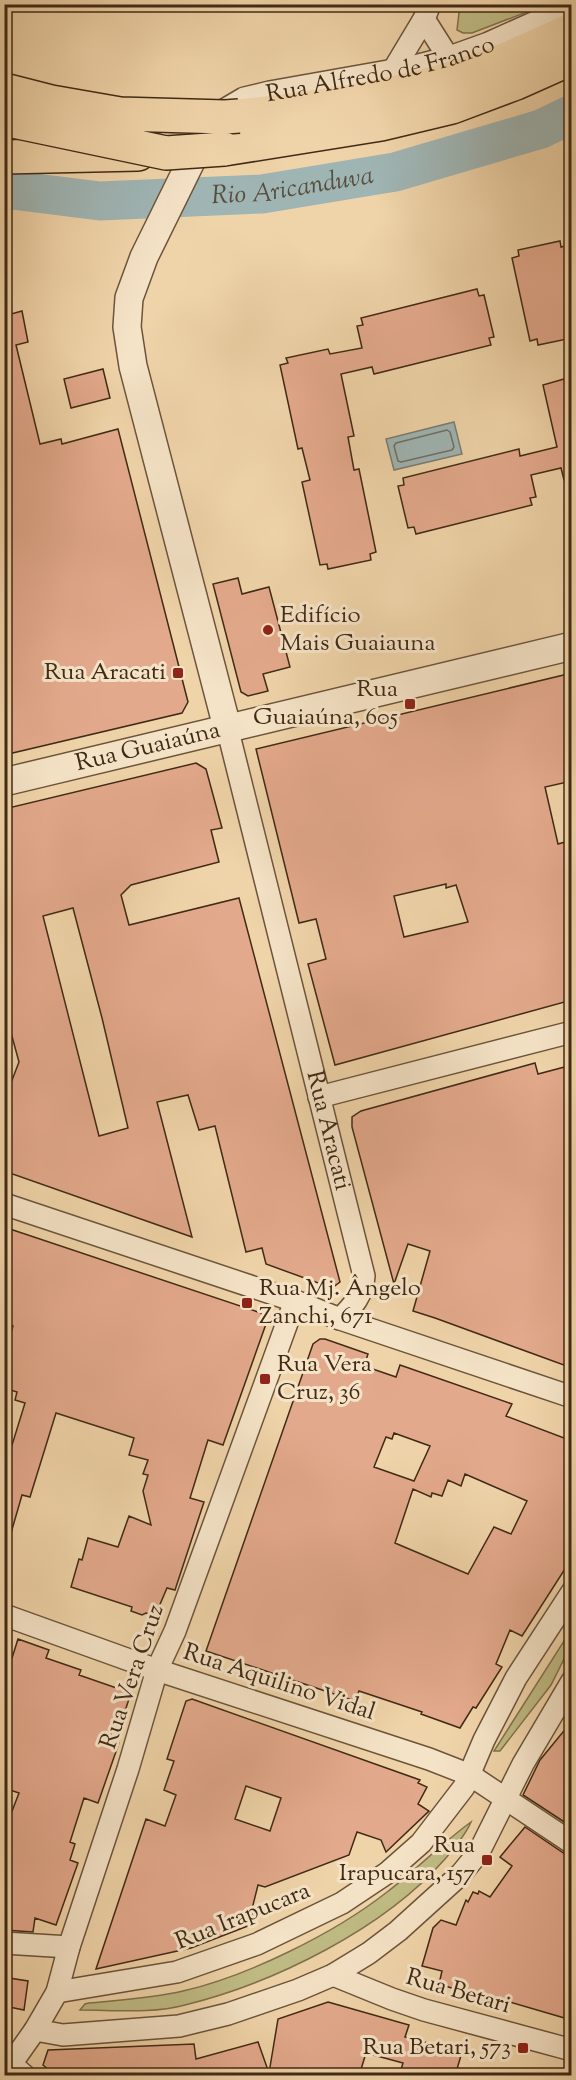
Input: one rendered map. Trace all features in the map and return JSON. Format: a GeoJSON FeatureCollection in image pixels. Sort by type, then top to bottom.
{"type":"FeatureCollection","features":[{"type":"Feature","properties":{"kind":"highway"},"geometry":{"type":"LineString","coordinates":[[4,90],[51,102],[120,114],[225,117],[312,108],[393,94],[479,69],[572,30]]}},
{"type":"Feature","properties":{"kind":"highway"},"geometry":{"type":"LineString","coordinates":[[4,156],[166,153],[224,149],[296,139],[452,107],[572,58]]}},
{"type":"Feature","properties":{"kind":"highway"},"geometry":{"type":"LineString","coordinates":[[4,119],[166,153]]}},
{"type":"Feature","properties":{"kind":"street","name":"Rua Alfredo de Franco"},"geometry":{"type":"LineString","coordinates":[[202,142],[204,135],[223,114],[245,101],[391,74],[450,60],[489,46],[572,9]]}},
{"type":"Feature","properties":{"kind":"street"},"geometry":{"type":"LineString","coordinates":[[427,12],[450,60]]}},
{"type":"Feature","properties":{"kind":"street"},"geometry":{"type":"LineString","coordinates":[[391,74],[427,12]]}},
{"type":"Feature","properties":{"kind":"street","name":"Rua Aracati"},"geometry":{"type":"LineString","coordinates":[[202,142],[144,257],[129,298],[127,327],[133,366],[227,728],[364,1276],[364,1286],[359,1297],[340,1319]]}},
{"type":"Feature","properties":{"kind":"street","name":"Rua Guaiaúna"},"geometry":{"type":"LineString","coordinates":[[4,782],[572,646]]}},
{"type":"Feature","properties":{"kind":"street"},"geometry":{"type":"LineString","coordinates":[[319,1097],[572,1032]]}},
{"type":"Feature","properties":{"kind":"street"},"geometry":{"type":"LineString","coordinates":[[4,1204],[572,1397]]}},
{"type":"Feature","properties":{"kind":"street","name":"Rua Vera Cruz"},"geometry":{"type":"LineString","coordinates":[[18,2070],[35,2030],[57,1992],[69,1947],[128,1769],[157,1670],[175,1631],[295,1301]]}},
{"type":"Feature","properties":{"kind":"street","name":"Rua Irapucara"},"geometry":{"type":"LineString","coordinates":[[57,1992],[177,1972],[257,1944],[342,1903],[387,1873],[422,1843],[450,1809],[470,1775],[484,1740],[516,1678],[572,1592]]}},
{"type":"Feature","properties":{"kind":"street","name":"Rua Aquilino Vidal"},"geometry":{"type":"LineString","coordinates":[[4,1615],[157,1670],[429,1759],[470,1775],[572,1843]]}},
{"type":"Feature","properties":{"kind":"street"},"geometry":{"type":"LineString","coordinates":[[35,2030],[63,2035],[179,2026],[228,2014],[298,1990],[333,1975],[369,1953],[398,1932],[461,1874],[479,1852],[505,1799],[562,1716],[572,1682]]}},
{"type":"Feature","properties":{"kind":"street"},"geometry":{"type":"LineString","coordinates":[[4,1943],[69,1947]]}},
{"type":"Feature","properties":{"kind":"street","name":"Rua Betari"},"geometry":{"type":"LineString","coordinates":[[333,1975],[424,2010],[572,2050]]}},
{"type":"Feature","properties":{"kind":"shaded area"},"geometry":{"type":"Polygon","coordinates":[[[460,4],[545,5],[472,33],[463,33],[457,30],[460,4]]]}},
{"type":"Feature","properties":{"kind":"shaded area"},"geometry":{"type":"Polygon","coordinates":[[[571,1630],[571,1645],[551,1685],[500,1751],[494,1751],[571,1630]]]}},
{"type":"Feature","properties":{"kind":"shaded area"},"geometry":{"type":"Polygon","coordinates":[[[471,1822],[463,1837],[445,1859],[391,1908],[326,1950],[290,1968],[255,1983],[172,2008],[133,2011],[80,2010],[89,2003],[160,1995],[208,1984],[290,1951],[342,1923],[366,1907],[398,1884],[471,1822]]]}},
{"type":"Feature","properties":{"kind":"water"},"geometry":{"type":"Polygon","coordinates":[[[454,422],[462,454],[394,470],[386,439],[454,422]]]}},
{"type":"Feature","properties":{"kind":"building"},"geometry":{"type":"Polygon","coordinates":[[[560,241],[561,247],[569,245],[572,259],[572,338],[538,345],[537,339],[530,341],[512,258],[519,256],[518,250],[560,241]]]}},
{"type":"Feature","properties":{"kind":"building"},"geometry":{"type":"Polygon","coordinates":[[[477,289],[479,296],[484,295],[494,337],[489,338],[491,345],[374,374],[372,367],[341,374],[354,436],[348,437],[354,470],[359,469],[376,552],[370,554],[371,560],[328,569],[327,564],[320,565],[302,482],[310,480],[302,448],[298,449],[280,365],[288,363],[286,358],[328,349],[330,354],[362,348],[357,326],[363,325],[361,318],[477,289]]]}},
{"type":"Feature","properties":{"kind":"building"},"geometry":{"type":"Polygon","coordinates":[[[22,311],[28,342],[16,345],[40,444],[61,439],[62,444],[118,429],[188,702],[182,713],[4,755],[4,316],[22,311]]]}},
{"type":"Feature","properties":{"kind":"building"},"geometry":{"type":"Polygon","coordinates":[[[103,369],[110,398],[71,408],[64,379],[103,369]]]}},
{"type":"Feature","properties":{"kind":"building"},"geometry":{"type":"Polygon","coordinates":[[[564,379],[566,386],[572,385],[572,480],[564,480],[561,468],[531,475],[536,497],[530,498],[532,505],[416,534],[414,527],[408,528],[398,486],[404,485],[403,478],[519,449],[520,456],[557,447],[543,385],[564,379]]]}},
{"type":"Feature","properties":{"kind":"building"},"geometry":{"type":"Polygon","coordinates":[[[238,578],[242,594],[269,587],[290,667],[263,674],[268,691],[248,696],[241,692],[213,584],[238,578]]]}},
{"type":"Feature","properties":{"kind":"building"},"geometry":{"type":"Polygon","coordinates":[[[572,673],[572,781],[545,787],[558,844],[572,840],[572,1000],[335,1065],[308,964],[326,959],[316,919],[299,923],[256,749],[572,673]],[[446,884],[394,896],[404,937],[468,922],[456,885],[446,888],[446,884]]]}},
{"type":"Feature","properties":{"kind":"building"},"geometry":{"type":"Polygon","coordinates":[[[196,763],[206,769],[222,828],[211,830],[219,862],[131,885],[121,895],[129,925],[239,898],[340,1282],[332,1288],[266,1264],[262,1248],[246,1252],[215,1126],[199,1130],[188,1095],[157,1102],[192,1237],[4,1171],[4,1101],[19,1062],[4,1007],[4,809],[196,763]],[[73,908],[43,916],[99,1136],[128,1128],[73,908]]]}},
{"type":"Feature","properties":{"kind":"building"},"geometry":{"type":"Polygon","coordinates":[[[535,1063],[538,1074],[572,1065],[572,1368],[413,1311],[430,1251],[408,1244],[394,1284],[352,1127],[352,1117],[361,1111],[535,1063]]]}},
{"type":"Feature","properties":{"kind":"building"},"geometry":{"type":"Polygon","coordinates":[[[4,1227],[261,1313],[266,1324],[223,1445],[208,1440],[190,1498],[204,1502],[175,1590],[167,1588],[155,1616],[146,1613],[142,1615],[131,1611],[132,1607],[71,1587],[88,1538],[118,1547],[129,1516],[151,1525],[143,1491],[148,1475],[143,1474],[148,1460],[129,1455],[134,1438],[56,1413],[30,1497],[22,1495],[9,1540],[4,1539],[4,1471],[25,1403],[15,1400],[17,1392],[4,1388],[4,1356],[13,1326],[4,1323],[4,1227]]]}},
{"type":"Feature","properties":{"kind":"building"},"geometry":{"type":"Polygon","coordinates":[[[320,1339],[325,1339],[368,1354],[364,1366],[396,1377],[400,1365],[512,1404],[506,1416],[572,1441],[572,1558],[522,1636],[510,1630],[496,1664],[502,1667],[476,1708],[473,1707],[460,1728],[421,1714],[422,1712],[359,1691],[355,1701],[206,1651],[313,1344],[320,1339]],[[394,1433],[392,1439],[386,1437],[374,1467],[414,1481],[430,1446],[394,1433]],[[465,1474],[461,1486],[448,1480],[442,1496],[432,1493],[431,1497],[413,1489],[395,1543],[468,1574],[494,1527],[511,1534],[527,1501],[465,1474]]]}},
{"type":"Feature","properties":{"kind":"building"},"geometry":{"type":"Polygon","coordinates":[[[18,1639],[49,1650],[46,1658],[81,1670],[79,1675],[131,1693],[125,1711],[119,1709],[109,1740],[119,1743],[98,1803],[84,1798],[70,1842],[75,1844],[70,1860],[78,1863],[56,1925],[35,1918],[33,1932],[4,1930],[4,1832],[19,1793],[4,1788],[4,1656],[12,1658],[18,1639]]]}},
{"type":"Feature","properties":{"kind":"building"},"geometry":{"type":"Polygon","coordinates":[[[192,1699],[420,1780],[418,1783],[427,1787],[418,1804],[429,1811],[386,1852],[381,1840],[357,1832],[349,1855],[265,1887],[258,1885],[252,1909],[253,1924],[191,1948],[96,1969],[146,1819],[165,1826],[176,1795],[164,1790],[174,1761],[167,1759],[186,1701],[192,1699]],[[246,1786],[235,1819],[270,1831],[281,1798],[246,1786]]]}},
{"type":"Feature","properties":{"kind":"building"},"geometry":{"type":"Polygon","coordinates":[[[572,1721],[572,1827],[523,1795],[540,1760],[572,1721]]]}},
{"type":"Feature","properties":{"kind":"building"},"geometry":{"type":"Polygon","coordinates":[[[525,1827],[565,1854],[572,1856],[572,2008],[568,2019],[506,2001],[505,2005],[439,1984],[442,1971],[422,1966],[433,1928],[441,1920],[456,1925],[466,1900],[468,1902],[473,1892],[478,1894],[479,1891],[490,1897],[512,1866],[500,1857],[525,1827]]]}},
{"type":"Feature","properties":{"kind":"building"},"geometry":{"type":"Polygon","coordinates":[[[9,1978],[28,1981],[24,2010],[4,2006],[4,1989],[8,1989],[9,1978]]]}},
{"type":"Feature","properties":{"kind":"building"},"geometry":{"type":"Polygon","coordinates":[[[328,2002],[409,2025],[405,2037],[462,2052],[455,2076],[399,2076],[403,2063],[366,2053],[359,2076],[56,2076],[43,2065],[48,2050],[194,2044],[196,2059],[258,2042],[269,2073],[278,2019],[328,2002]]]}},
{"type":"Feature","properties":{"kind":"waterway","name":"Rio Aricanduva"},"geometry":{"type":"LineString","coordinates":[[4,189],[100,201],[262,194],[395,172],[541,129],[572,114]]}},
{"type":"Feature","properties":{"kind":"place","name":"Edifício Mais Guaiauna"},"geometry":{"type":"Point","coordinates":[268,630]}},
{"type":"Feature","properties":{"kind":"place","name":"Rua Aracati"},"geometry":{"type":"Point","coordinates":[178,673]}},
{"type":"Feature","properties":{"kind":"place","name":"Rua Guaiaúna, 605"},"geometry":{"type":"Point","coordinates":[410,704]}},
{"type":"Feature","properties":{"kind":"place","name":"Rua Mj. Ângelo Zanchi, 671"},"geometry":{"type":"Point","coordinates":[247,1303]}},
{"type":"Feature","properties":{"kind":"place","name":"Rua Vera Cruz, 36"},"geometry":{"type":"Point","coordinates":[265,1379]}},
{"type":"Feature","properties":{"kind":"place","name":"Rua Irapucara, 157"},"geometry":{"type":"Point","coordinates":[487,1860]}},
{"type":"Feature","properties":{"kind":"place","name":"Rua Betari, 573"},"geometry":{"type":"Point","coordinates":[523,2048]}}]}
